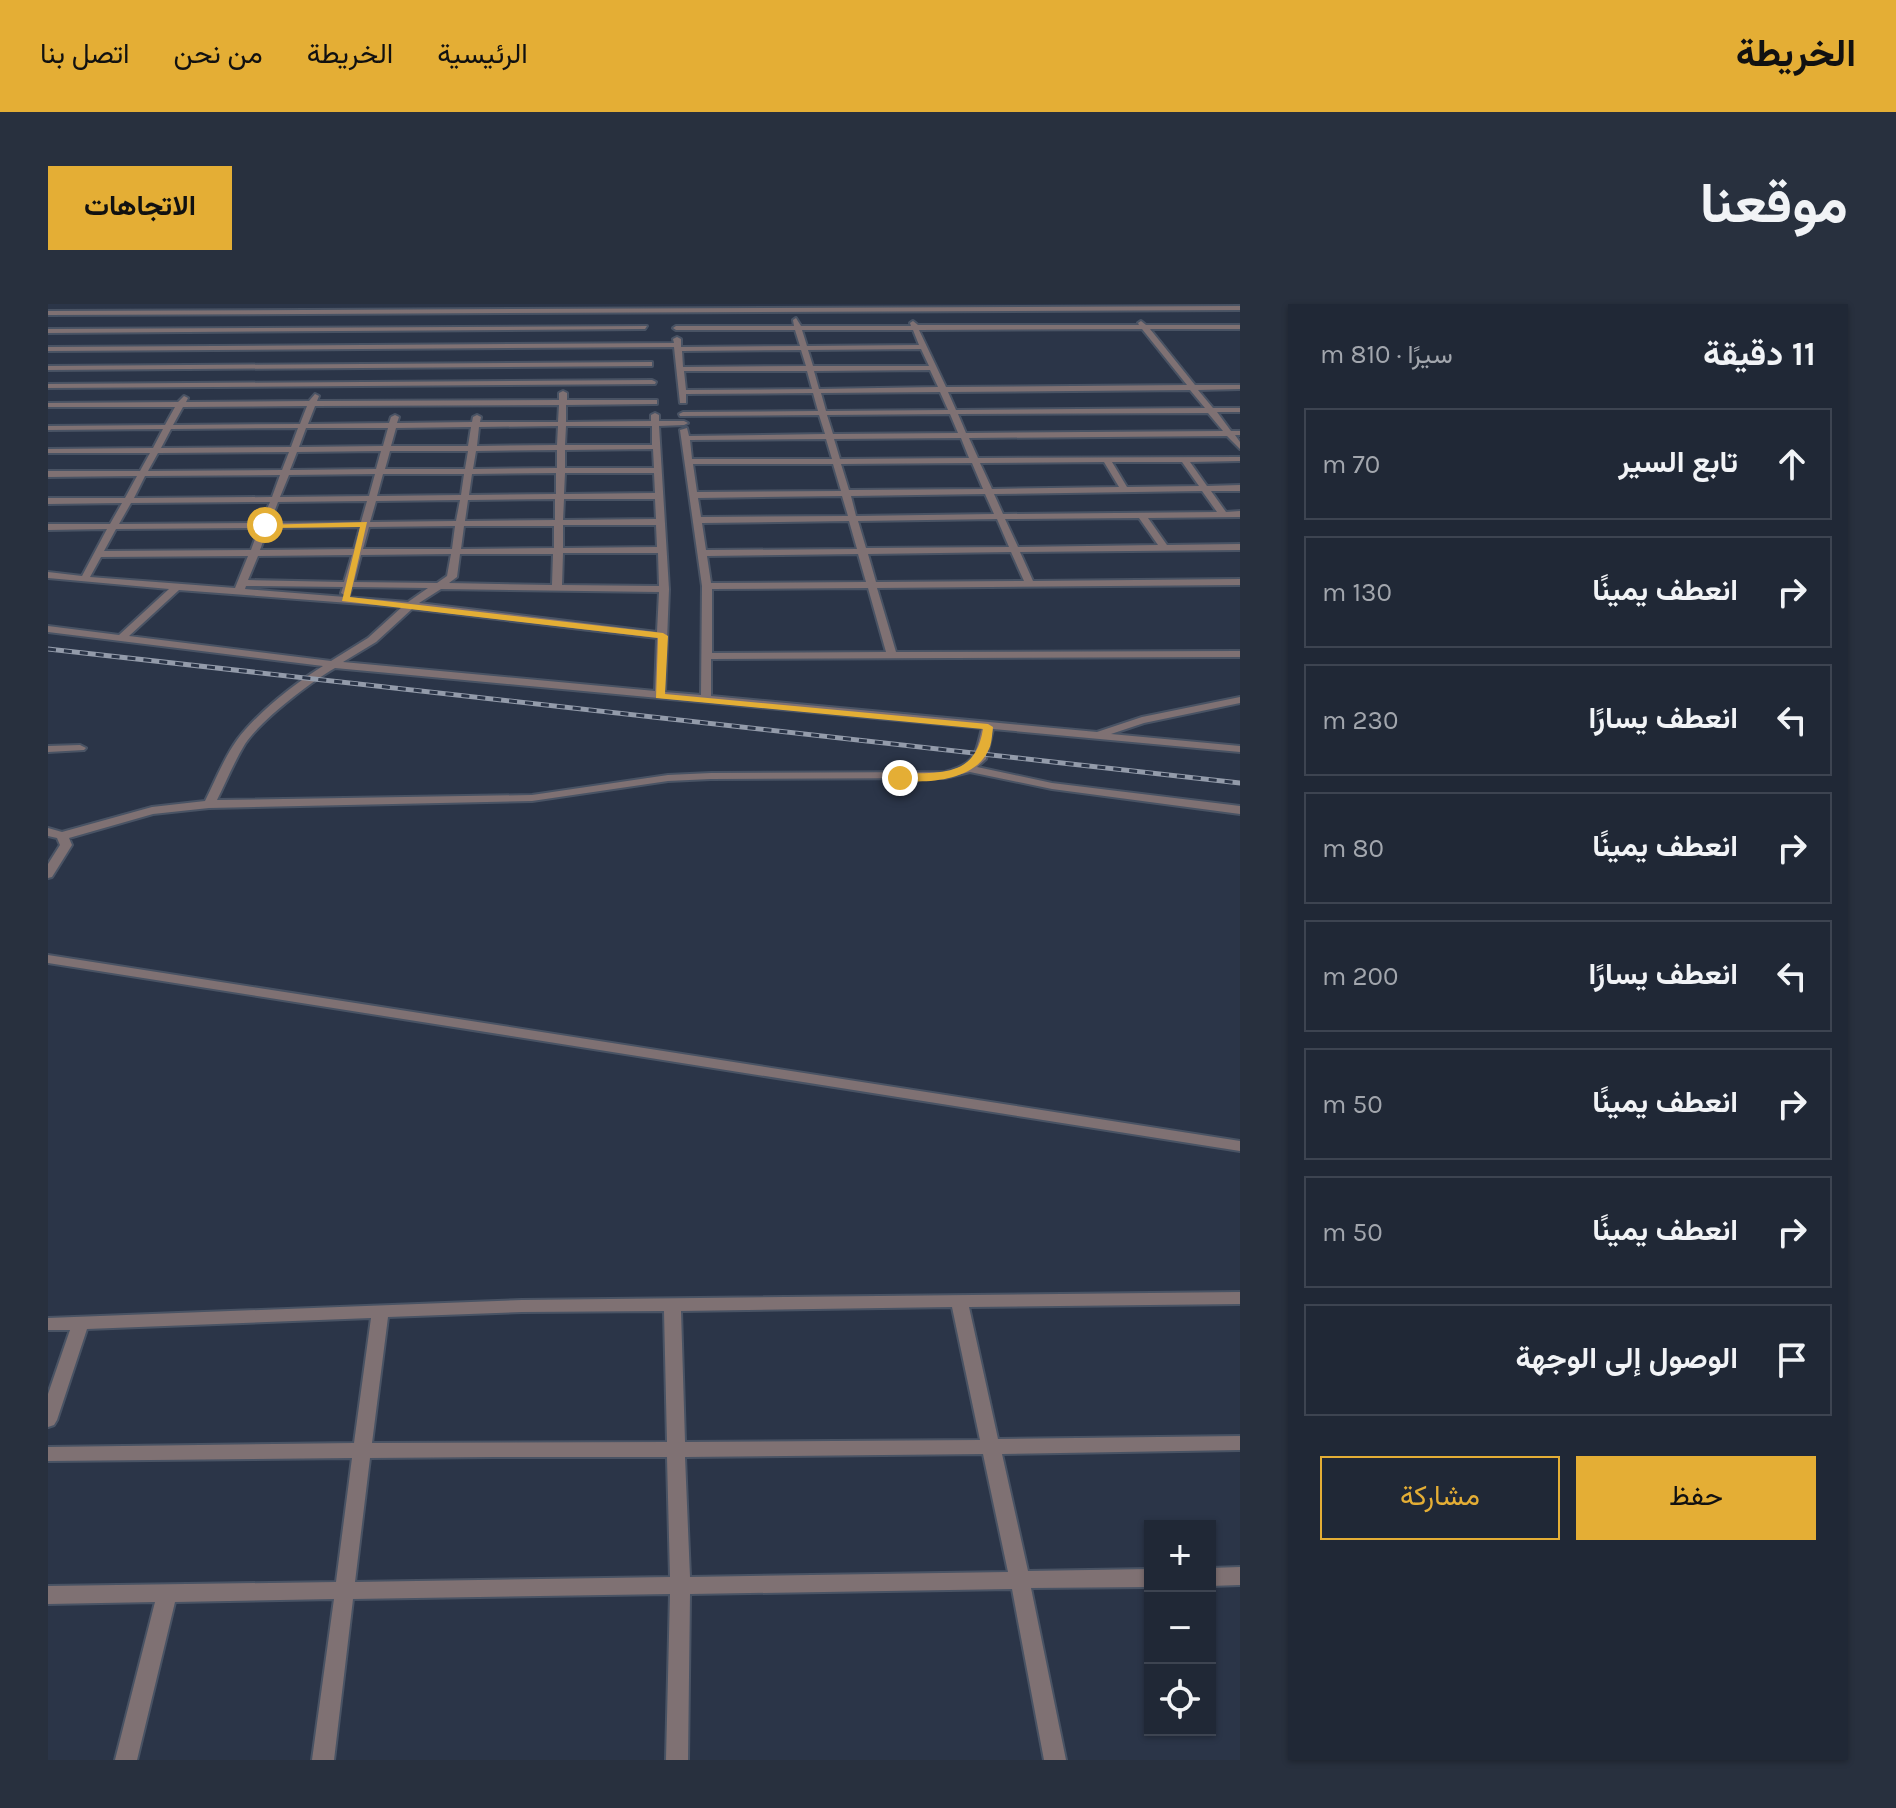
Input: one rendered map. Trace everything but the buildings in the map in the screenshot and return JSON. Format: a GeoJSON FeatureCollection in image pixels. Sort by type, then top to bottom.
{"type":"FeatureCollection","features":[{"type":"Feature","properties":{"kind":"street"},"geometry":{"type":"LineString","coordinates":[[91,386],[146,304]]}},
{"type":"Feature","properties":{"kind":"street"},"geometry":{"type":"LineString","coordinates":[[1128,306],[1240,447]]}},
{"type":"Feature","properties":{"kind":"street"},"geometry":{"type":"LineString","coordinates":[[48,313],[253,308],[1018,309],[1240,306]]}},
{"type":"Feature","properties":{"kind":"street"},"geometry":{"type":"LineString","coordinates":[[520,365],[525,307]]}},
{"type":"Feature","properties":{"kind":"street"},"geometry":{"type":"LineString","coordinates":[[792,307],[892,655]]}},
{"type":"Feature","properties":{"kind":"street"},"geometry":{"type":"LineString","coordinates":[[905,307],[1030,584]]}},
{"type":"Feature","properties":{"kind":"street"},"geometry":{"type":"LineString","coordinates":[[225,367],[253,308]]}},
{"type":"Feature","properties":{"kind":"street"},"geometry":{"type":"LineString","coordinates":[[371,366],[389,308]]}},
{"type":"Feature","properties":{"kind":"street"},"geometry":{"type":"LineString","coordinates":[[641,308],[648,346],[659,470],[664,589],[660,696]]}},
{"type":"Feature","properties":{"kind":"street"},"geometry":{"type":"LineString","coordinates":[[673,308],[684,392],[683,419],[707,586],[709,656],[706,700]]}},
{"type":"Feature","properties":{"kind":"street"},"geometry":{"type":"LineString","coordinates":[[1018,309],[1030,328]]}},
{"type":"Feature","properties":{"kind":"street"},"geometry":{"type":"LineString","coordinates":[[48,331],[645,327]]}},
{"type":"Feature","properties":{"kind":"street"},"geometry":{"type":"LineString","coordinates":[[676,328],[1240,327]]}},
{"type":"Feature","properties":{"kind":"street"},"geometry":{"type":"LineString","coordinates":[[48,349],[924,347]]}},
{"type":"Feature","properties":{"kind":"street"},"geometry":{"type":"LineString","coordinates":[[48,368],[649,364]]}},
{"type":"Feature","properties":{"kind":"street"},"geometry":{"type":"LineString","coordinates":[[209,804],[240,743],[251,730],[330,664],[372,640],[410,605],[454,574],[477,425],[482,365]]}},
{"type":"Feature","properties":{"kind":"street"},"geometry":{"type":"LineString","coordinates":[[557,587],[564,423],[563,365]]}},
{"type":"Feature","properties":{"kind":"street"},"geometry":{"type":"LineString","coordinates":[[241,588],[326,366]]}},
{"type":"Feature","properties":{"kind":"street"},"geometry":{"type":"LineString","coordinates":[[345,599],[407,366]]}},
{"type":"Feature","properties":{"kind":"street"},"geometry":{"type":"LineString","coordinates":[[84,580],[202,367]]}},
{"type":"Feature","properties":{"kind":"street"},"geometry":{"type":"LineString","coordinates":[[681,369],[934,368]]}},
{"type":"Feature","properties":{"kind":"street"},"geometry":{"type":"LineString","coordinates":[[48,386],[652,382]]}},
{"type":"Feature","properties":{"kind":"street"},"geometry":{"type":"LineString","coordinates":[[50,407],[68,386]]}},
{"type":"Feature","properties":{"kind":"street"},"geometry":{"type":"LineString","coordinates":[[684,392],[1240,387]]}},
{"type":"Feature","properties":{"kind":"street"},"geometry":{"type":"LineString","coordinates":[[50,407],[654,402]]}},
{"type":"Feature","properties":{"kind":"street"},"geometry":{"type":"LineString","coordinates":[[48,428],[655,423],[823,413],[1240,410]]}},
{"type":"Feature","properties":{"kind":"street"},"geometry":{"type":"LineString","coordinates":[[686,438],[1240,433]]}},
{"type":"Feature","properties":{"kind":"street"},"geometry":{"type":"LineString","coordinates":[[1008,435],[1020,460]]}},
{"type":"Feature","properties":{"kind":"street"},"geometry":{"type":"LineString","coordinates":[[48,451],[657,447]]}},
{"type":"Feature","properties":{"kind":"street"},"geometry":{"type":"LineString","coordinates":[[1106,459],[1124,489]]}},
{"type":"Feature","properties":{"kind":"street"},"geometry":{"type":"LineString","coordinates":[[1184,459],[1223,514]]}},
{"type":"Feature","properties":{"kind":"street"},"geometry":{"type":"LineString","coordinates":[[689,462],[1240,459]]}},
{"type":"Feature","properties":{"kind":"street"},"geometry":{"type":"LineString","coordinates":[[48,474],[659,470]]}},
{"type":"Feature","properties":{"kind":"street"},"geometry":{"type":"LineString","coordinates":[[693,495],[1240,488]]}},
{"type":"Feature","properties":{"kind":"street"},"geometry":{"type":"LineString","coordinates":[[48,501],[660,496]]}},
{"type":"Feature","properties":{"kind":"street"},"geometry":{"type":"LineString","coordinates":[[698,520],[1240,514]]}},
{"type":"Feature","properties":{"kind":"street"},"geometry":{"type":"LineString","coordinates":[[1142,515],[1164,547]]}},
{"type":"Feature","properties":{"kind":"street"},"geometry":{"type":"LineString","coordinates":[[48,527],[661,522]]}},
{"type":"Feature","properties":{"kind":"street"},"geometry":{"type":"LineString","coordinates":[[703,553],[1240,547]]}},
{"type":"Feature","properties":{"kind":"street"},"geometry":{"type":"LineString","coordinates":[[99,554],[661,550]]}},
{"type":"Feature","properties":{"kind":"street"},"geometry":{"type":"LineString","coordinates":[[48,575],[175,589],[348,584],[664,589]]}},
{"type":"Feature","properties":{"kind":"street"},"geometry":{"type":"LineString","coordinates":[[707,586],[1240,582]]}},
{"type":"Feature","properties":{"kind":"street"},"geometry":{"type":"LineString","coordinates":[[241,588],[663,636]]}},
{"type":"Feature","properties":{"kind":"street"},"geometry":{"type":"LineString","coordinates":[[121,638],[175,589]]}},
{"type":"Feature","properties":{"kind":"street"},"geometry":{"type":"LineString","coordinates":[[48,629],[330,664],[1240,749]]}},
{"type":"Feature","properties":{"kind":"street"},"geometry":{"type":"LineString","coordinates":[[709,656],[1240,654]]}},
{"type":"Feature","properties":{"kind":"street"},"geometry":{"type":"LineString","coordinates":[[1094,735],[1142,720],[1240,700]]}},
{"type":"Feature","properties":{"kind":"street"},"geometry":{"type":"LineString","coordinates":[[48,832],[62,836],[175,807],[209,804],[532,798],[680,777],[900,778],[945,775],[968,768],[980,759],[988,727]]}},
{"type":"Feature","properties":{"kind":"street"},"geometry":{"type":"LineString","coordinates":[[48,749],[80,748]]}},
{"type":"Feature","properties":{"kind":"street"},"geometry":{"type":"LineString","coordinates":[[968,768],[1052,786],[1240,810]]}},
{"type":"Feature","properties":{"kind":"street"},"geometry":{"type":"LineString","coordinates":[[48,874],[66,845],[62,836]]}},
{"type":"Feature","properties":{"kind":"street"},"geometry":{"type":"LineString","coordinates":[[48,959],[1240,1146]]}},
{"type":"Feature","properties":{"kind":"street"},"geometry":{"type":"LineString","coordinates":[[48,1324],[380,1311],[1240,1298]]}},
{"type":"Feature","properties":{"kind":"street"},"geometry":{"type":"LineString","coordinates":[[959,1301],[1020,1580],[1055,1760]]}},
{"type":"Feature","properties":{"kind":"street"},"geometry":{"type":"LineString","coordinates":[[672,1305],[680,1584],[677,1760]]}},
{"type":"Feature","properties":{"kind":"street"},"geometry":{"type":"LineString","coordinates":[[323,1760],[380,1311]]}},
{"type":"Feature","properties":{"kind":"street"},"geometry":{"type":"LineString","coordinates":[[48,1420],[81,1323]]}},
{"type":"Feature","properties":{"kind":"street"},"geometry":{"type":"LineString","coordinates":[[48,1454],[991,1449],[1240,1443]]}},
{"type":"Feature","properties":{"kind":"street"},"geometry":{"type":"LineString","coordinates":[[1216,1577],[1240,1576]]}},
{"type":"Feature","properties":{"kind":"street"},"geometry":{"type":"LineString","coordinates":[[48,1595],[1144,1578]]}},
{"type":"Feature","properties":{"kind":"street"},"geometry":{"type":"LineString","coordinates":[[126,1760],[167,1593]]}},
{"type":"Feature","properties":{"kind":"railway"},"geometry":{"type":"LineString","coordinates":[[48,649],[1240,783]]}},
{"type":"Feature","properties":{"kind":"route"},"geometry":{"type":"LineString","coordinates":[[265,525],[364,524],[345,599],[663,636],[660,696],[988,727],[980,759],[965,770],[945,775],[900,778]]}}]}
